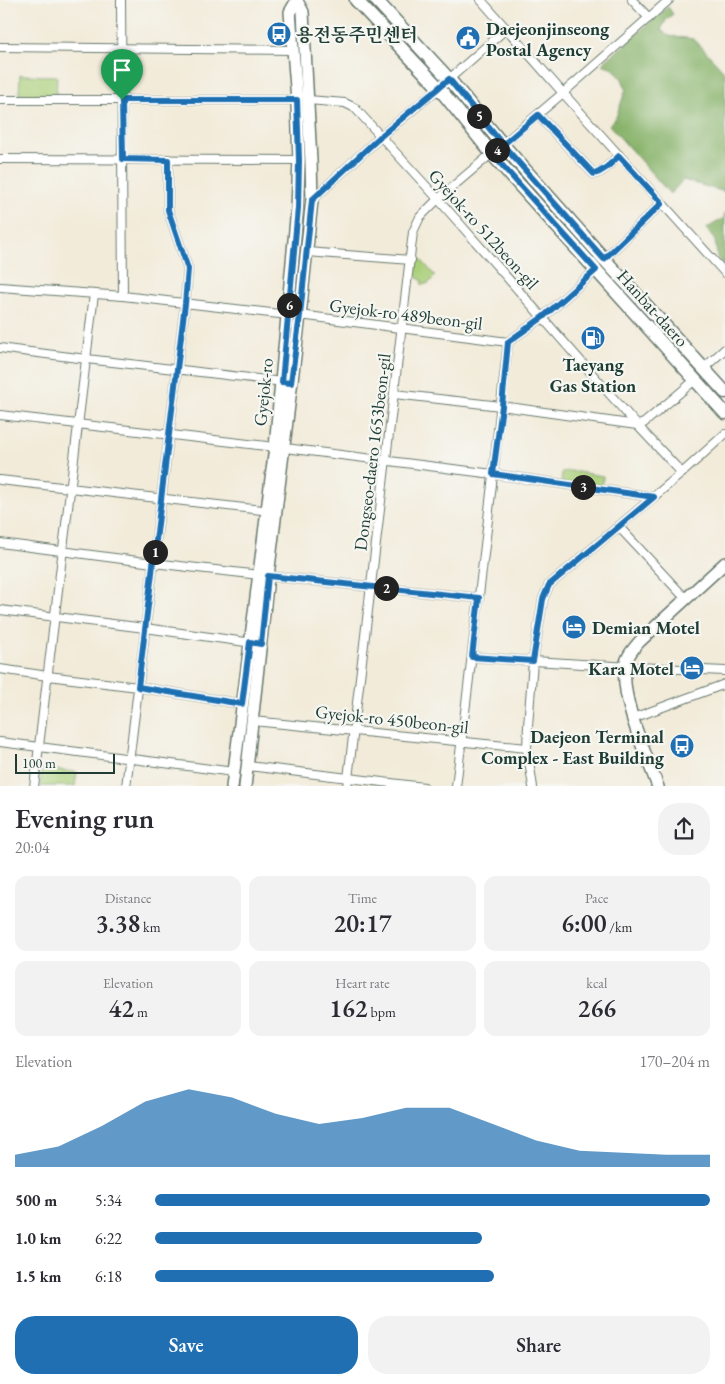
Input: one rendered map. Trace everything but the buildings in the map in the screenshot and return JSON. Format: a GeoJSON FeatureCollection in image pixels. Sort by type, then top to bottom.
{"type":"FeatureCollection","features":[{"type":"Feature","properties":{"kind":"main road","name":"Gyejok-ro"},"geometry":{"type":"LineString","coordinates":[[232,786],[242,704],[255,643],[287,382],[300,315],[312,200],[311,162],[303,100],[293,50],[290,12],[297,0]]}},
{"type":"Feature","properties":{"kind":"main road","name":"Gyejok-ro"},"geometry":{"type":"LineString","coordinates":[[287,382],[288,315],[298,208],[303,100],[303,12],[297,0]]}},
{"type":"Feature","properties":{"kind":"main road","name":"Hanbat-daero"},"geometry":{"type":"LineString","coordinates":[[356,0],[444,84],[503,145],[725,392]]}},
{"type":"Feature","properties":{"kind":"main road","name":"Hanbat-daero"},"geometry":{"type":"LineString","coordinates":[[376,0],[444,84],[492,154],[725,413]]}},
{"type":"Feature","properties":{"kind":"main road"},"geometry":{"type":"LineString","coordinates":[[658,786],[633,718],[625,688],[625,666],[630,652],[640,641],[725,563]]}},
{"type":"Feature","properties":{"kind":"main road","name":"Gyejok-ro"},"geometry":{"type":"LineString","coordinates":[[245,786],[253,721],[255,643]]}},
{"type":"Feature","properties":{"kind":"street"},"geometry":{"type":"LineString","coordinates":[[121,0],[123,296]]}},
{"type":"Feature","properties":{"kind":"street"},"geometry":{"type":"LineString","coordinates":[[482,0],[563,94],[725,273]]}},
{"type":"Feature","properties":{"kind":"street"},"geometry":{"type":"LineString","coordinates":[[632,0],[649,18]]}},
{"type":"Feature","properties":{"kind":"street","name":"Dongseo-daero 1653beon-gil"},"geometry":{"type":"LineString","coordinates":[[347,786],[413,232],[420,217],[438,199],[563,94],[669,0]]}},
{"type":"Feature","properties":{"kind":"street"},"geometry":{"type":"LineString","coordinates":[[312,200],[381,136],[444,84],[507,28]]}},
{"type":"Feature","properties":{"kind":"street"},"geometry":{"type":"LineString","coordinates":[[0,47],[293,50]]}},
{"type":"Feature","properties":{"kind":"street","name":"Gyejok-ro 512beon-gil"},"geometry":{"type":"LineString","coordinates":[[0,100],[303,100],[344,103],[355,108],[543,317],[637,426],[682,473]]}},
{"type":"Feature","properties":{"kind":"street"},"geometry":{"type":"LineString","coordinates":[[538,115],[594,174],[601,172],[619,156]]}},
{"type":"Feature","properties":{"kind":"street"},"geometry":{"type":"LineString","coordinates":[[0,159],[299,160]]}},
{"type":"Feature","properties":{"kind":"street"},"geometry":{"type":"LineString","coordinates":[[126,786],[188,269],[168,210],[168,160]]}},
{"type":"Feature","properties":{"kind":"street","name":"Hanbat-daero"},"geometry":{"type":"LineString","coordinates":[[604,259],[662,203]]}},
{"type":"Feature","properties":{"kind":"street"},"geometry":{"type":"LineString","coordinates":[[307,252],[410,260]]}},
{"type":"Feature","properties":{"kind":"street"},"geometry":{"type":"LineString","coordinates":[[456,786],[508,342],[543,317],[596,270]]}},
{"type":"Feature","properties":{"kind":"street"},"geometry":{"type":"LineString","coordinates":[[0,287],[123,296],[288,315]]}},
{"type":"Feature","properties":{"kind":"street"},"geometry":{"type":"LineString","coordinates":[[34,786],[94,294]]}},
{"type":"Feature","properties":{"kind":"street","name":"Gyejok-ro 489beon-gil"},"geometry":{"type":"LineString","coordinates":[[300,315],[508,342]]}},
{"type":"Feature","properties":{"kind":"street"},"geometry":{"type":"LineString","coordinates":[[0,348],[86,360],[287,382]]}},
{"type":"Feature","properties":{"kind":"street"},"geometry":{"type":"LineString","coordinates":[[704,368],[725,349]]}},
{"type":"Feature","properties":{"kind":"street"},"geometry":{"type":"LineString","coordinates":[[394,394],[502,406],[637,426],[644,423],[695,380]]}},
{"type":"Feature","properties":{"kind":"street"},"geometry":{"type":"LineString","coordinates":[[0,415],[386,460],[654,497]]}},
{"type":"Feature","properties":{"kind":"street"},"geometry":{"type":"LineString","coordinates":[[533,786],[528,748],[528,726],[533,661],[543,599],[549,585],[682,473],[725,434]]}},
{"type":"Feature","properties":{"kind":"street"},"geometry":{"type":"LineString","coordinates":[[0,480],[272,511]]}},
{"type":"Feature","properties":{"kind":"street"},"geometry":{"type":"LineString","coordinates":[[619,527],[686,599]]}},
{"type":"Feature","properties":{"kind":"street"},"geometry":{"type":"LineString","coordinates":[[0,543],[153,564],[479,598]]}},
{"type":"Feature","properties":{"kind":"street"},"geometry":{"type":"LineString","coordinates":[[0,610],[255,643]]}},
{"type":"Feature","properties":{"kind":"street"},"geometry":{"type":"LineString","coordinates":[[472,657],[725,670],[725,678]]}},
{"type":"Feature","properties":{"kind":"street"},"geometry":{"type":"LineString","coordinates":[[0,669],[138,687],[242,704]]}},
{"type":"Feature","properties":{"kind":"street"},"geometry":{"type":"LineString","coordinates":[[633,718],[725,684]]}},
{"type":"Feature","properties":{"kind":"street","name":"Gyejok-ro 450beon-gil"},"geometry":{"type":"LineString","coordinates":[[253,721],[528,748]]}},
{"type":"Feature","properties":{"kind":"street"},"geometry":{"type":"LineString","coordinates":[[0,742],[234,772]]}},
{"type":"Feature","properties":{"kind":"street"},"geometry":{"type":"LineString","coordinates":[[248,766],[424,786]]}},
{"type":"Feature","properties":{"kind":"green space"},"geometry":{"type":"Polygon","coordinates":[[[668,7],[673,14],[666,20],[661,30],[669,36],[694,39],[725,72],[725,192],[683,180],[670,194],[609,125],[616,117],[626,89],[622,79],[613,68],[602,64],[668,7]]]}},
{"type":"Feature","properties":{"kind":"green space"},"geometry":{"type":"Polygon","coordinates":[[[20,75],[57,76],[56,96],[19,95],[20,75]]]}},
{"type":"Feature","properties":{"kind":"green space"},"geometry":{"type":"Polygon","coordinates":[[[725,212],[725,266],[717,257],[715,241],[707,228],[724,218],[725,212]]]}},
{"type":"Feature","properties":{"kind":"green space"},"geometry":{"type":"Polygon","coordinates":[[[417,255],[435,276],[429,283],[422,285],[422,280],[413,276],[415,257],[417,255]]]}},
{"type":"Feature","properties":{"kind":"green space"},"geometry":{"type":"Polygon","coordinates":[[[571,471],[603,476],[602,490],[561,484],[562,472],[571,471]]]}},
{"type":"Feature","properties":{"kind":"green space"},"geometry":{"type":"Polygon","coordinates":[[[42,769],[77,772],[75,786],[40,786],[42,769]]]}},
{"type":"Feature","properties":{"kind":"place","name":"용전동주민센터"},"geometry":{"type":"Point","coordinates":[279,34]}},
{"type":"Feature","properties":{"kind":"place","name":"Daejeonjinseong Postal Agency"},"geometry":{"type":"Point","coordinates":[468,38]}},
{"type":"Feature","properties":{"kind":"place","name":"Taeyang Gas Station"},"geometry":{"type":"Point","coordinates":[593,338]}},
{"type":"Feature","properties":{"kind":"place","name":"Demian Motel"},"geometry":{"type":"Point","coordinates":[574,627]}},
{"type":"Feature","properties":{"kind":"place","name":"Kara Motel"},"geometry":{"type":"Point","coordinates":[692,668]}},
{"type":"Feature","properties":{"kind":"place","name":"Daejeon Terminal Complex - East Building"},"geometry":{"type":"Point","coordinates":[682,746]}},
{"type":"Feature","properties":{"kind":"route"},"geometry":{"type":"LineString","coordinates":[[122,100],[123,159],[168,160],[168,210],[188,269],[138,687],[242,704],[250,642],[261,644],[268,576],[479,598],[472,657],[533,661],[543,599],[549,585],[654,497],[493,474],[508,342],[543,317],[596,270],[492,154],[503,145],[538,115],[594,174],[601,172],[619,156],[662,203],[604,259],[503,145],[449,79],[381,136],[312,200],[291,383],[282,382],[298,208],[297,100],[122,100]]}}]}
